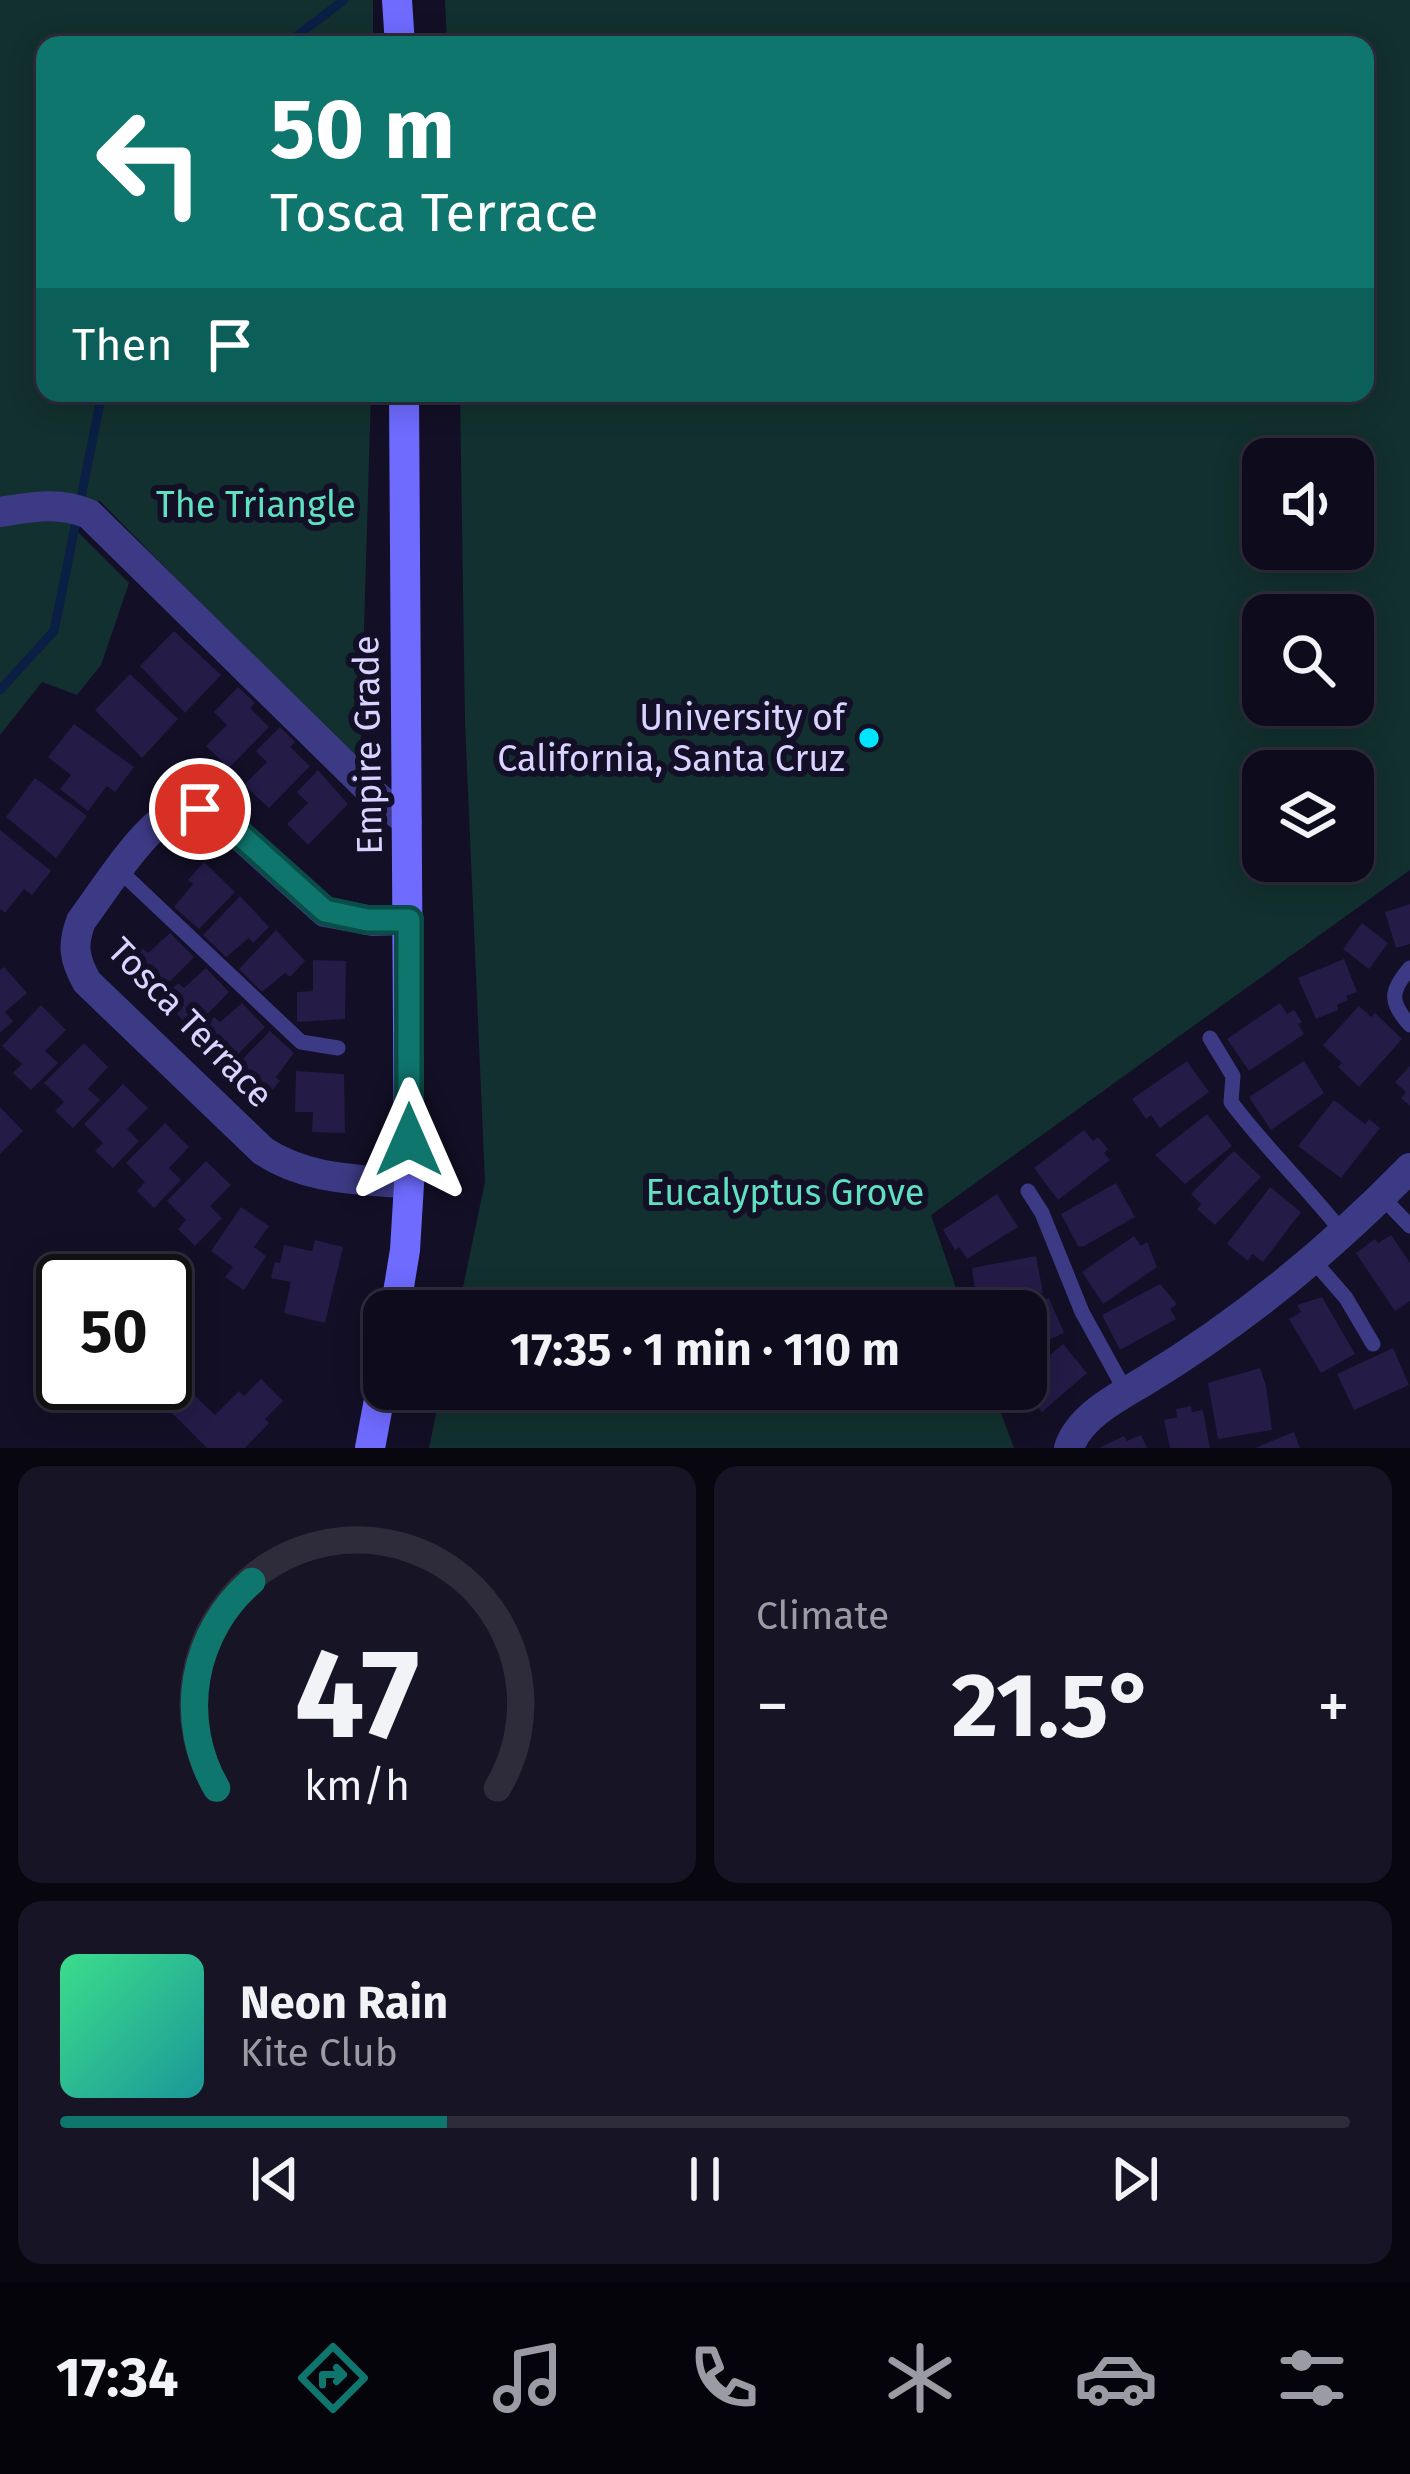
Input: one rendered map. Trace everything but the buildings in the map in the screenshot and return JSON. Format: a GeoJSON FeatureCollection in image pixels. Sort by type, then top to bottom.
{"type":"FeatureCollection","features":[{"type":"Feature","properties":{"kind":"main road"},"geometry":{"type":"LineString","coordinates":[[397,0],[399,36]]}},
{"type":"Feature","properties":{"kind":"main road","name":"Empire Grade"},"geometry":{"type":"LineString","coordinates":[[398,1290],[409,1184],[404,402]]}},
{"type":"Feature","properties":{"kind":"main road"},"geometry":{"type":"LineString","coordinates":[[370,1448],[377,1410]]}},
{"type":"Feature","properties":{"kind":"street"},"geometry":{"type":"LineString","coordinates":[[0,512],[46,505],[89,514],[407,821]]}},
{"type":"Feature","properties":{"kind":"street","name":"Tosca Terrace"},"geometry":{"type":"LineString","coordinates":[[409,920],[367,920],[325,911],[218,815],[200,809],[167,816],[120,871],[81,921],[74,961],[87,982],[262,1151],[309,1174],[409,1184]]}},
{"type":"Feature","properties":{"kind":"street"},"geometry":{"type":"LineString","coordinates":[[1069,1448],[1090,1417],[1218,1336],[1343,1233],[1410,1168]]}},
{"type":"Feature","properties":{"kind":"lane"},"geometry":{"type":"LineString","coordinates":[[120,871],[301,1042],[338,1048]]}},
{"type":"Feature","properties":{"kind":"lane"},"geometry":{"type":"LineString","coordinates":[[1410,968],[1393,988],[1392,998],[1410,1025]]}},
{"type":"Feature","properties":{"kind":"lane"},"geometry":{"type":"LineString","coordinates":[[1210,1038],[1233,1076],[1231,1102],[1343,1233]]}},
{"type":"Feature","properties":{"kind":"lane"},"geometry":{"type":"LineString","coordinates":[[1028,1191],[1042,1213],[1082,1312],[1126,1392]]}},
{"type":"Feature","properties":{"kind":"lane"},"geometry":{"type":"LineString","coordinates":[[1382,1197],[1410,1226]]}},
{"type":"Feature","properties":{"kind":"lane"},"geometry":{"type":"LineString","coordinates":[[1312,1259],[1346,1298],[1373,1344]]}},
{"type":"Feature","properties":{"kind":"green space","name":"The Triangle"},"geometry":{"type":"Polygon","coordinates":[[[0,0],[373,0],[373,36],[36,36],[36,402],[371,402],[360,766],[99,500],[76,530],[129,583],[101,665],[77,695],[42,682],[0,735],[0,0]]]}},
{"type":"Feature","properties":{"kind":"green space","name":"University of California, Santa Cruz"},"geometry":{"type":"Polygon","coordinates":[[[445,0],[1410,0],[1410,870],[931,1215],[957,1290],[462,1290],[485,1182],[465,722],[460,402],[1374,402],[1374,36],[447,36],[445,0]]]}},
{"type":"Feature","properties":{"kind":"green space"},"geometry":{"type":"Polygon","coordinates":[[[437,1410],[1000,1410],[1014,1448],[429,1448],[437,1410]]]}},
{"type":"Feature","properties":{"kind":"waterway"},"geometry":{"type":"LineString","coordinates":[[297,36],[344,0]]}},
{"type":"Feature","properties":{"kind":"waterway"},"geometry":{"type":"LineString","coordinates":[[0,690],[54,631],[100,402]]}},
{"type":"Feature","properties":{"kind":"place","name":"University of California, Santa Cruz"},"geometry":{"type":"Point","coordinates":[869,738]}},
{"type":"Feature","properties":{"kind":"route"},"geometry":{"type":"LineString","coordinates":[[200,809],[218,815],[325,911],[367,920],[409,920],[409,1140]]}},
{"type":"Feature","properties":{"kind":"park label","name":"Eucalyptus Grove"},"geometry":{"type":"Point","coordinates":[785,1192]}}]}
